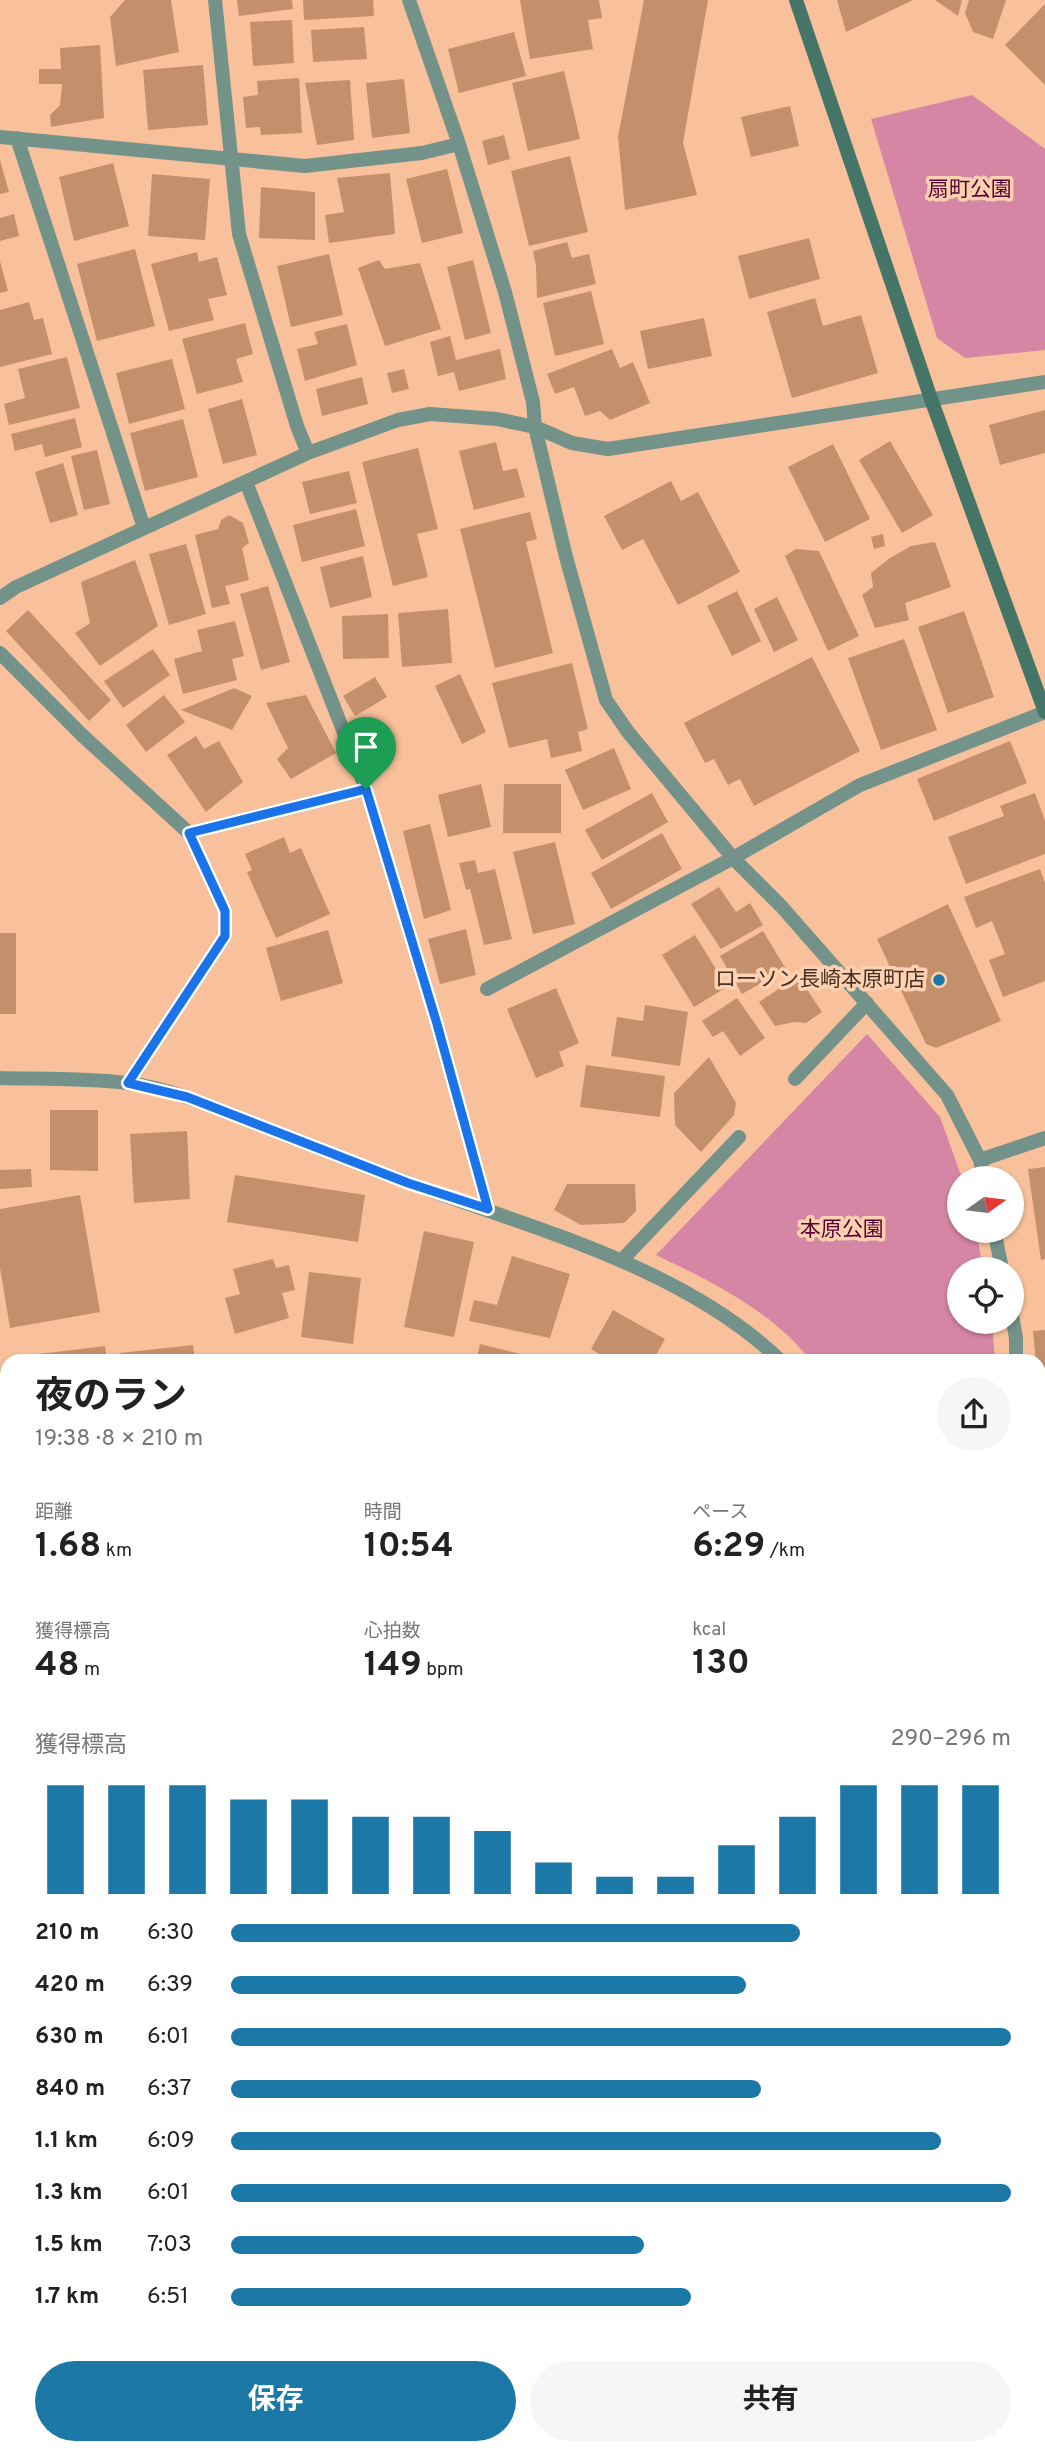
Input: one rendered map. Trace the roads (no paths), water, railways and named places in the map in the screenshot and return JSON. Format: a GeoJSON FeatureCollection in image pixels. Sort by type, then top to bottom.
{"type":"FeatureCollection","features":[{"type":"Feature","properties":{"kind":"street"},"geometry":{"type":"LineString","coordinates":[[215,0],[239,234],[297,426],[308,453]]}},
{"type":"Feature","properties":{"kind":"street"},"geometry":{"type":"LineString","coordinates":[[409,0],[459,144],[505,292],[533,402],[535,427],[566,557],[606,700],[628,732],[733,858],[781,906],[947,1095],[981,1166]]}},
{"type":"Feature","properties":{"kind":"street"},"geometry":{"type":"LineString","coordinates":[[487,989],[733,858],[860,785],[1045,712],[931,399],[796,0]]}},
{"type":"Feature","properties":{"kind":"street"},"geometry":{"type":"LineString","coordinates":[[0,136],[304,166],[422,153],[459,144]]}},
{"type":"Feature","properties":{"kind":"street"},"geometry":{"type":"LineString","coordinates":[[17,138],[144,528]]}},
{"type":"Feature","properties":{"kind":"street"},"geometry":{"type":"LineString","coordinates":[[0,598],[16,587],[308,453],[398,421],[430,414],[497,418],[535,427],[572,443],[608,449],[1045,382]]}},
{"type":"Feature","properties":{"kind":"street"},"geometry":{"type":"LineString","coordinates":[[246,482],[366,789],[437,1024],[488,1209]]}},
{"type":"Feature","properties":{"kind":"street"},"geometry":{"type":"LineString","coordinates":[[0,653],[83,736],[189,833],[225,911],[225,936],[128,1083]]}},
{"type":"Feature","properties":{"kind":"street"},"geometry":{"type":"LineString","coordinates":[[189,833],[366,789]]}},
{"type":"Feature","properties":{"kind":"street"},"geometry":{"type":"LineString","coordinates":[[795,1079],[867,1003]]}},
{"type":"Feature","properties":{"kind":"street"},"geometry":{"type":"LineString","coordinates":[[0,1078],[128,1083],[187,1097],[408,1183],[488,1209],[621,1261],[663,1280],[735,1323],[772,1354]]}},
{"type":"Feature","properties":{"kind":"street"},"geometry":{"type":"LineString","coordinates":[[621,1261],[739,1137]]}},
{"type":"Feature","properties":{"kind":"street"},"geometry":{"type":"LineString","coordinates":[[980,1160],[1045,1138]]}},
{"type":"Feature","properties":{"kind":"street"},"geometry":{"type":"LineString","coordinates":[[1015,1334],[1016,1354]]}},
{"type":"Feature","properties":{"kind":"place","name":"ローソン長崎本原町店"},"geometry":{"type":"Point","coordinates":[939,980]}},
{"type":"Feature","properties":{"kind":"park label","name":"扇町公園"},"geometry":{"type":"Point","coordinates":[970,190]}},
{"type":"Feature","properties":{"kind":"park label","name":"本原公園"},"geometry":{"type":"Point","coordinates":[842,1230]}}]}
